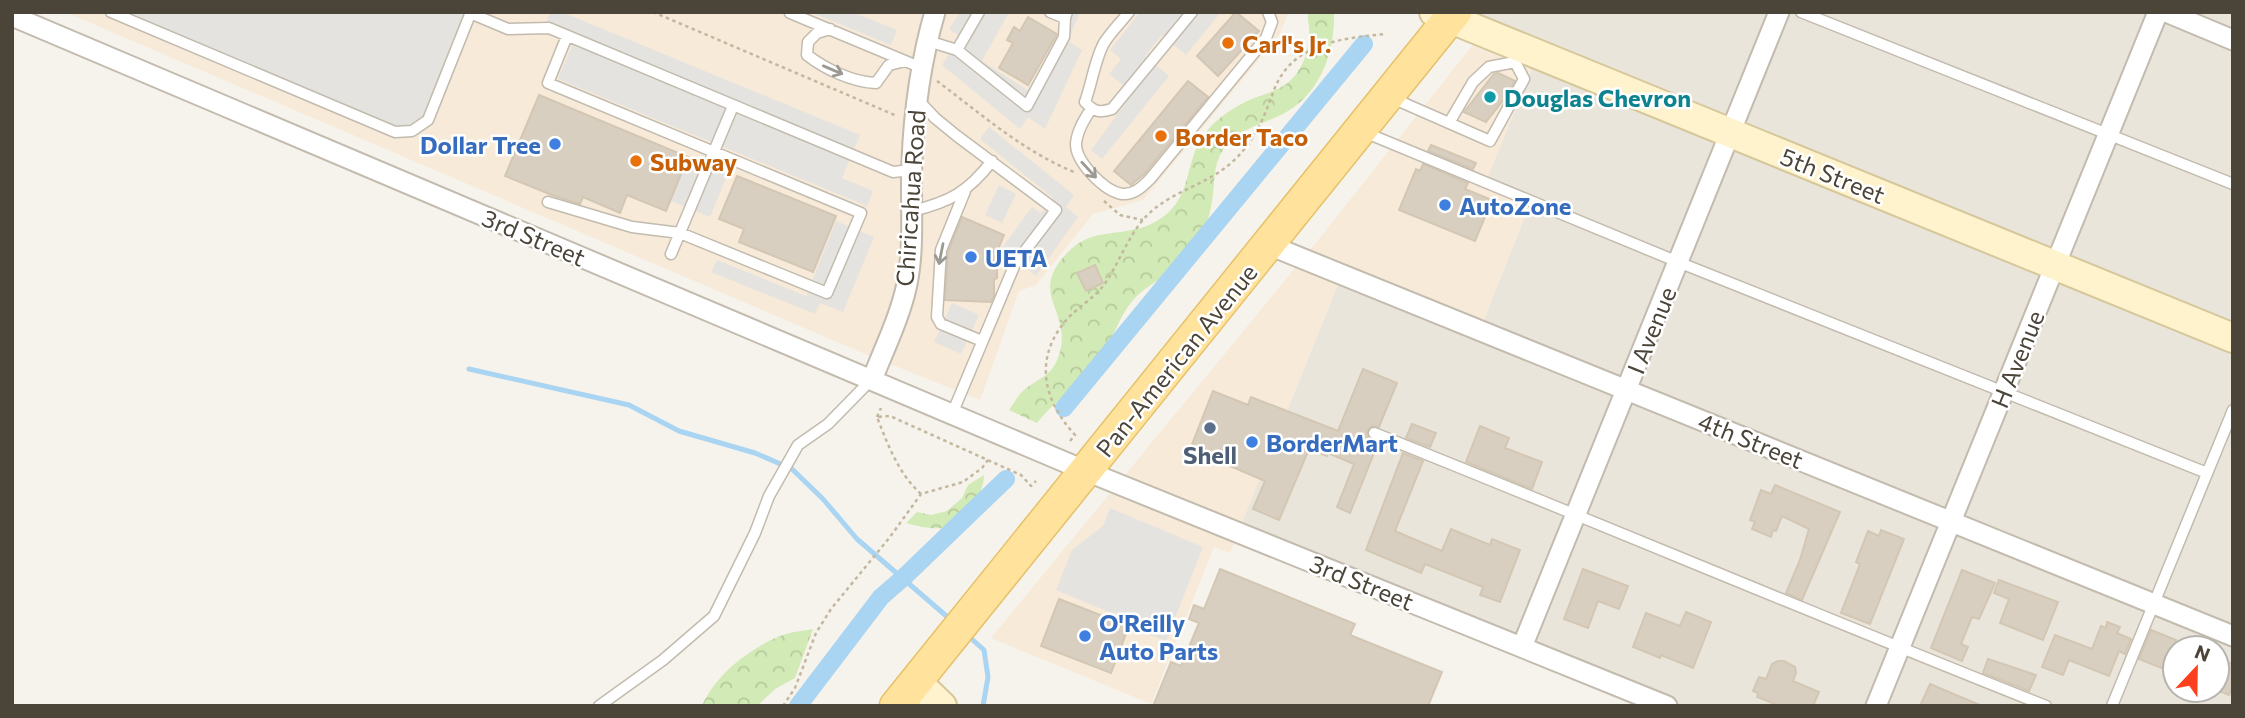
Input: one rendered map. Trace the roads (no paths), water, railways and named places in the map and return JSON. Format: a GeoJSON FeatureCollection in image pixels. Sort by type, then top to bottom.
{"type":"FeatureCollection","features":[{"type":"Feature","properties":{"kind":"main road","name":"Pan-American Avenue"},"geometry":{"type":"LineString","coordinates":[[896,706],[1388,96],[1446,14]]}},
{"type":"Feature","properties":{"kind":"street","name":"Chiricahua Road"},"geometry":{"type":"LineString","coordinates":[[872,380],[907,285],[920,69],[935,12]]}},
{"type":"Feature","properties":{"kind":"street","name":"I Avenue"},"geometry":{"type":"LineString","coordinates":[[1522,647],[1779,12]]}},
{"type":"Feature","properties":{"kind":"street","name":"H Avenue"},"geometry":{"type":"LineString","coordinates":[[1876,706],[2158,12]]}},
{"type":"Feature","properties":{"kind":"street"},"geometry":{"type":"LineString","coordinates":[[2166,12],[2233,40]]}},
{"type":"Feature","properties":{"kind":"street","name":"5th Street"},"geometry":{"type":"LineString","coordinates":[[1446,14],[1518,55],[1730,133],[2233,338]]}},
{"type":"Feature","properties":{"kind":"street","name":"3rd Street"},"geometry":{"type":"LineString","coordinates":[[12,16],[1086,471],[1667,706]]}},
{"type":"Feature","properties":{"kind":"street","name":"4th Street"},"geometry":{"type":"LineString","coordinates":[[1269,245],[2233,636]]}},
{"type":"Feature","properties":{"kind":"street"},"geometry":{"type":"LineString","coordinates":[[1042,525],[1056,494],[1059,475],[1056,458]]}},
{"type":"Feature","properties":{"kind":"street"},"geometry":{"type":"LineString","coordinates":[[916,681],[942,706]]}},
{"type":"Feature","properties":{"kind":"lane"},"geometry":{"type":"LineString","coordinates":[[111,12],[395,132],[412,131],[428,120],[470,13],[508,29],[549,29],[893,172],[912,170]]}},
{"type":"Feature","properties":{"kind":"lane"},"geometry":{"type":"LineString","coordinates":[[957,50],[979,12]]}},
{"type":"Feature","properties":{"kind":"lane"},"geometry":{"type":"LineString","coordinates":[[928,41],[957,50],[1027,106],[1064,37],[1066,15],[1050,12]]}},
{"type":"Feature","properties":{"kind":"lane"},"geometry":{"type":"LineString","coordinates":[[1129,12],[1104,43],[1096,61],[1093,82],[1085,102],[1091,109],[1101,112],[1112,108],[1192,12]]}},
{"type":"Feature","properties":{"kind":"lane"},"geometry":{"type":"LineString","coordinates":[[1091,109],[1080,126],[1076,143],[1078,157],[1088,171],[1105,185],[1121,194],[1136,192],[1150,180],[1266,38],[1272,22],[1268,12]]}},
{"type":"Feature","properties":{"kind":"lane"},"geometry":{"type":"LineString","coordinates":[[1801,12],[2233,184]]}},
{"type":"Feature","properties":{"kind":"lane"},"geometry":{"type":"LineString","coordinates":[[790,13],[920,69]]}},
{"type":"Feature","properties":{"kind":"lane"},"geometry":{"type":"LineString","coordinates":[[830,29],[817,33],[808,42],[807,55],[818,64],[864,82],[876,83],[889,65],[920,69]]}},
{"type":"Feature","properties":{"kind":"lane"},"geometry":{"type":"LineString","coordinates":[[548,202],[632,228],[680,233],[827,293],[861,213],[548,83],[567,36]]}},
{"type":"Feature","properties":{"kind":"lane"},"geometry":{"type":"LineString","coordinates":[[1388,96],[1449,123],[1490,141],[1524,79],[1518,55],[1489,67],[1473,82],[1449,123]]}},
{"type":"Feature","properties":{"kind":"lane"},"geometry":{"type":"LineString","coordinates":[[917,99],[935,118],[1056,210],[1016,264],[952,414]]}},
{"type":"Feature","properties":{"kind":"lane"},"geometry":{"type":"LineString","coordinates":[[670,254],[733,106]]}},
{"type":"Feature","properties":{"kind":"lane"},"geometry":{"type":"LineString","coordinates":[[1360,130],[1678,262],[2207,473]]}},
{"type":"Feature","properties":{"kind":"lane"},"geometry":{"type":"LineString","coordinates":[[911,211],[948,201],[965,191],[992,161]]}},
{"type":"Feature","properties":{"kind":"lane"},"geometry":{"type":"LineString","coordinates":[[965,191],[941,250],[937,317],[941,324],[982,341]]}},
{"type":"Feature","properties":{"kind":"lane"},"geometry":{"type":"LineString","coordinates":[[599,706],[663,660],[714,616],[755,533],[769,496],[798,445],[828,424],[872,380]]}},
{"type":"Feature","properties":{"kind":"lane"},"geometry":{"type":"LineString","coordinates":[[2112,706],[2233,410]]}},
{"type":"Feature","properties":{"kind":"lane"},"geometry":{"type":"LineString","coordinates":[[1374,433],[2046,706]]}},
{"type":"Feature","properties":{"kind":"waterway"},"geometry":{"type":"LineString","coordinates":[[1064,408],[1364,44]]}},
{"type":"Feature","properties":{"kind":"waterway"},"geometry":{"type":"LineString","coordinates":[[469,369],[629,405],[679,431],[755,453],[792,469],[823,499],[857,539],[951,620]]}},
{"type":"Feature","properties":{"kind":"waterway"},"geometry":{"type":"LineString","coordinates":[[798,706],[881,597],[1006,479]]}},
{"type":"Feature","properties":{"kind":"waterway"},"geometry":{"type":"LineString","coordinates":[[966,634],[984,650],[988,677],[983,706]]}},
{"type":"Feature","properties":{"kind":"place","name":"Carl's Jr."},"geometry":{"type":"Point","coordinates":[1228,43]}},
{"type":"Feature","properties":{"kind":"place","name":"Douglas Chevron"},"geometry":{"type":"Point","coordinates":[1490,97]}},
{"type":"Feature","properties":{"kind":"place","name":"Border Taco"},"geometry":{"type":"Point","coordinates":[1161,136]}},
{"type":"Feature","properties":{"kind":"place","name":"Dollar Tree"},"geometry":{"type":"Point","coordinates":[555,144]}},
{"type":"Feature","properties":{"kind":"place","name":"Subway"},"geometry":{"type":"Point","coordinates":[636,161]}},
{"type":"Feature","properties":{"kind":"place","name":"AutoZone"},"geometry":{"type":"Point","coordinates":[1445,205]}},
{"type":"Feature","properties":{"kind":"place","name":"UETA"},"geometry":{"type":"Point","coordinates":[971,257]}},
{"type":"Feature","properties":{"kind":"place","name":"Shell"},"geometry":{"type":"Point","coordinates":[1210,428]}},
{"type":"Feature","properties":{"kind":"place","name":"BorderMart"},"geometry":{"type":"Point","coordinates":[1252,442]}},
{"type":"Feature","properties":{"kind":"place","name":"O'Reilly Auto Parts"},"geometry":{"type":"Point","coordinates":[1085,636]}}]}
